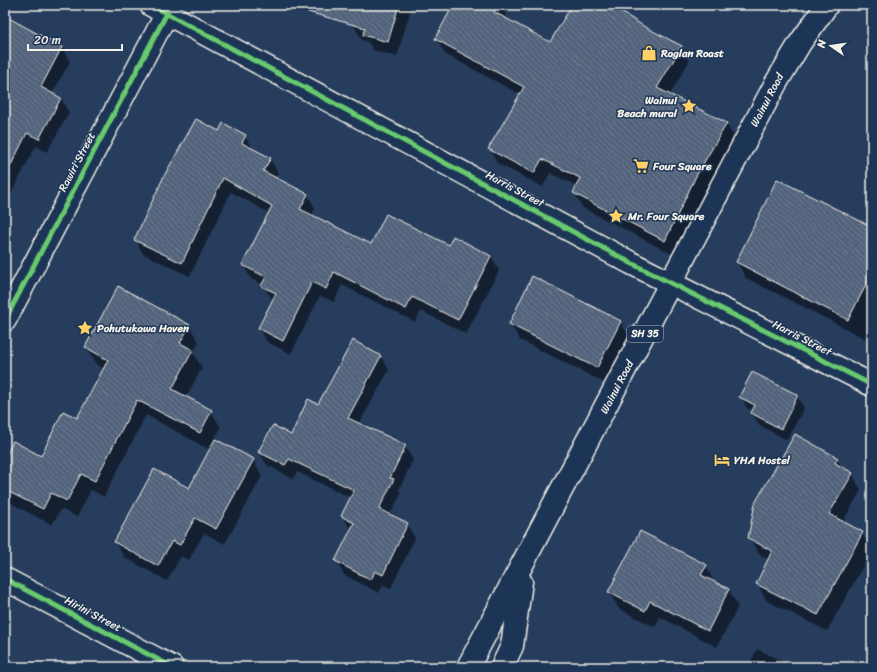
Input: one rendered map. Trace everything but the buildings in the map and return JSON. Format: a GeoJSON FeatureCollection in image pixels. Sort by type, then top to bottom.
{"type":"FeatureCollection","features":[{"type":"Feature","properties":{"kind":"street","name":"Wainui Road"},"geometry":{"type":"LineString","coordinates":[[468,667],[523,566],[776,83],[800,43],[827,5]]}},
{"type":"Feature","properties":{"kind":"street","name":"Harris Street"},"geometry":{"type":"LineString","coordinates":[[159,9],[631,263],[872,385]]}},
{"type":"Feature","properties":{"kind":"street","name":"Rawiri Street"},"geometry":{"type":"LineString","coordinates":[[5,320],[159,9]]}},
{"type":"Feature","properties":{"kind":"street"},"geometry":{"type":"LineString","coordinates":[[502,667],[512,646],[523,566]]}},
{"type":"Feature","properties":{"kind":"street","name":"Hirini Street"},"geometry":{"type":"LineString","coordinates":[[5,579],[172,667]]}},
{"type":"Feature","properties":{"kind":"cycle path"},"geometry":{"type":"LineString","coordinates":[[151,5],[631,263],[872,385]]}},
{"type":"Feature","properties":{"kind":"cycle path"},"geometry":{"type":"LineString","coordinates":[[5,320],[167,13]]}},
{"type":"Feature","properties":{"kind":"cycle path"},"geometry":{"type":"LineString","coordinates":[[5,579],[172,667]]}},
{"type":"Feature","properties":{"kind":"place","name":"Raglan Roast"},"geometry":{"type":"Point","coordinates":[649,53]}},
{"type":"Feature","properties":{"kind":"place","name":"Wainui Beach mural"},"geometry":{"type":"Point","coordinates":[689,106]}},
{"type":"Feature","properties":{"kind":"place","name":"Four Square"},"geometry":{"type":"Point","coordinates":[641,166]}},
{"type":"Feature","properties":{"kind":"place","name":"Mr. Four Square"},"geometry":{"type":"Point","coordinates":[616,216]}},
{"type":"Feature","properties":{"kind":"place","name":"Pohutukawa Haven"},"geometry":{"type":"Point","coordinates":[85,328]}},
{"type":"Feature","properties":{"kind":"place","name":"YHA Hostel"},"geometry":{"type":"Point","coordinates":[722,460]}}]}
